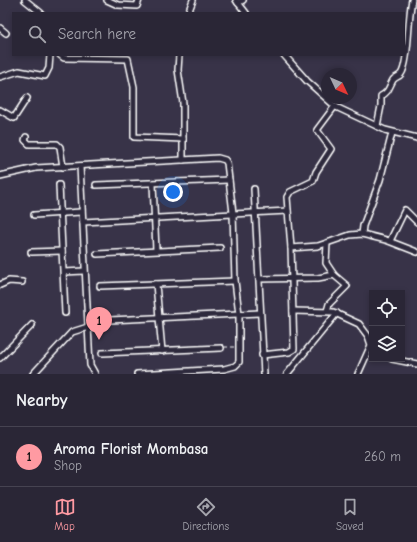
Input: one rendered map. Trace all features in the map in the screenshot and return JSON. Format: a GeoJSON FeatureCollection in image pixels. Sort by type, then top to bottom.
{"type":"FeatureCollection","features":[{"type":"Feature","properties":{"kind":"street"},"geometry":{"type":"LineString","coordinates":[[108,0],[118,5],[136,6],[139,0]]}},
{"type":"Feature","properties":{"kind":"street"},"geometry":{"type":"LineString","coordinates":[[188,12],[193,0]]}},
{"type":"Feature","properties":{"kind":"street"},"geometry":{"type":"LineString","coordinates":[[243,0],[237,2],[245,12]]}},
{"type":"Feature","properties":{"kind":"street"},"geometry":{"type":"LineString","coordinates":[[377,126],[381,96],[385,94],[394,80],[400,76],[402,71],[408,44],[408,21],[412,0]]}},
{"type":"Feature","properties":{"kind":"street"},"geometry":{"type":"LineString","coordinates":[[28,1],[40,12]]}},
{"type":"Feature","properties":{"kind":"street"},"geometry":{"type":"LineString","coordinates":[[0,28],[6,33]]}},
{"type":"Feature","properties":{"kind":"street"},"geometry":{"type":"LineString","coordinates":[[0,77],[19,71],[45,76],[49,68],[50,56]]}},
{"type":"Feature","properties":{"kind":"street"},"geometry":{"type":"LineString","coordinates":[[61,56],[64,58],[128,59],[134,87],[134,137],[183,139]]}},
{"type":"Feature","properties":{"kind":"street"},"geometry":{"type":"LineString","coordinates":[[179,56],[178,70],[183,103],[184,160]]}},
{"type":"Feature","properties":{"kind":"street"},"geometry":{"type":"LineString","coordinates":[[285,56],[307,81],[335,106],[392,133],[405,134],[417,138]]}},
{"type":"Feature","properties":{"kind":"street"},"geometry":{"type":"LineString","coordinates":[[0,110],[14,118],[27,98]]}},
{"type":"Feature","properties":{"kind":"street"},"geometry":{"type":"LineString","coordinates":[[262,355],[289,352],[293,350],[294,311],[291,279],[288,193],[314,181],[316,173],[332,149],[317,130],[335,106]]}},
{"type":"Feature","properties":{"kind":"street"},"geometry":{"type":"LineString","coordinates":[[362,234],[363,226],[380,180],[392,133]]}},
{"type":"Feature","properties":{"kind":"street"},"geometry":{"type":"LineString","coordinates":[[26,136],[25,140],[29,144],[58,144],[60,147],[63,167]]}},
{"type":"Feature","properties":{"kind":"street"},"geometry":{"type":"LineString","coordinates":[[0,176],[29,169],[184,160],[225,160],[228,166],[233,213],[235,281],[239,314],[239,362],[232,368],[136,374]]}},
{"type":"Feature","properties":{"kind":"street"},"geometry":{"type":"LineString","coordinates":[[80,166],[81,212],[83,222],[84,271],[90,365],[95,374]]}},
{"type":"Feature","properties":{"kind":"street"},"geometry":{"type":"LineString","coordinates":[[96,185],[229,180]]}},
{"type":"Feature","properties":{"kind":"street"},"geometry":{"type":"LineString","coordinates":[[153,184],[156,250]]}},
{"type":"Feature","properties":{"kind":"street"},"geometry":{"type":"LineString","coordinates":[[59,185],[65,313]]}},
{"type":"Feature","properties":{"kind":"street"},"geometry":{"type":"LineString","coordinates":[[254,189],[264,374]]}},
{"type":"Feature","properties":{"kind":"street"},"geometry":{"type":"LineString","coordinates":[[390,242],[404,210],[417,222]]}},
{"type":"Feature","properties":{"kind":"street"},"geometry":{"type":"LineString","coordinates":[[83,222],[288,211]]}},
{"type":"Feature","properties":{"kind":"street"},"geometry":{"type":"LineString","coordinates":[[34,215],[81,212]]}},
{"type":"Feature","properties":{"kind":"street"},"geometry":{"type":"LineString","coordinates":[[291,248],[318,246],[350,235],[362,234],[417,252]]}},
{"type":"Feature","properties":{"kind":"street"},"geometry":{"type":"LineString","coordinates":[[327,243],[326,263],[334,275],[347,286],[329,304],[327,311]]}},
{"type":"Feature","properties":{"kind":"street"},"geometry":{"type":"LineString","coordinates":[[97,254],[220,248]]}},
{"type":"Feature","properties":{"kind":"street"},"geometry":{"type":"LineString","coordinates":[[30,252],[62,251]]}},
{"type":"Feature","properties":{"kind":"street"},"geometry":{"type":"LineString","coordinates":[[64,272],[84,271]]}},
{"type":"Feature","properties":{"kind":"street"},"geometry":{"type":"LineString","coordinates":[[259,280],[318,278],[334,275]]}},
{"type":"Feature","properties":{"kind":"street"},"geometry":{"type":"LineString","coordinates":[[0,285],[9,281],[22,282]]}},
{"type":"Feature","properties":{"kind":"street"},"geometry":{"type":"LineString","coordinates":[[100,286],[235,281]]}},
{"type":"Feature","properties":{"kind":"street"},"geometry":{"type":"LineString","coordinates":[[156,284],[162,350]]}},
{"type":"Feature","properties":{"kind":"street"},"geometry":{"type":"LineString","coordinates":[[294,311],[327,311],[337,314],[359,324],[369,340]]}},
{"type":"Feature","properties":{"kind":"street"},"geometry":{"type":"LineString","coordinates":[[88,321],[260,313]]}},
{"type":"Feature","properties":{"kind":"street"},"geometry":{"type":"LineString","coordinates":[[287,374],[337,314]]}},
{"type":"Feature","properties":{"kind":"street"},"geometry":{"type":"LineString","coordinates":[[0,358],[32,325]]}},
{"type":"Feature","properties":{"kind":"street"},"geometry":{"type":"LineString","coordinates":[[33,374],[72,332],[88,327]]}},
{"type":"Feature","properties":{"kind":"street"},"geometry":{"type":"LineString","coordinates":[[102,353],[221,348]]}},
{"type":"Feature","properties":{"kind":"street"},"geometry":{"type":"LineString","coordinates":[[358,374],[369,351]]}},
{"type":"Feature","properties":{"kind":"street"},"geometry":{"type":"LineString","coordinates":[[405,362],[417,364]]}},
{"type":"Feature","properties":{"kind":"path"},"geometry":{"type":"LineString","coordinates":[[221,348],[240,346]]}},
{"type":"Feature","properties":{"kind":"place","name":"Aroma Florist Mombasa"},"geometry":{"type":"Point","coordinates":[99,340]}}]}
